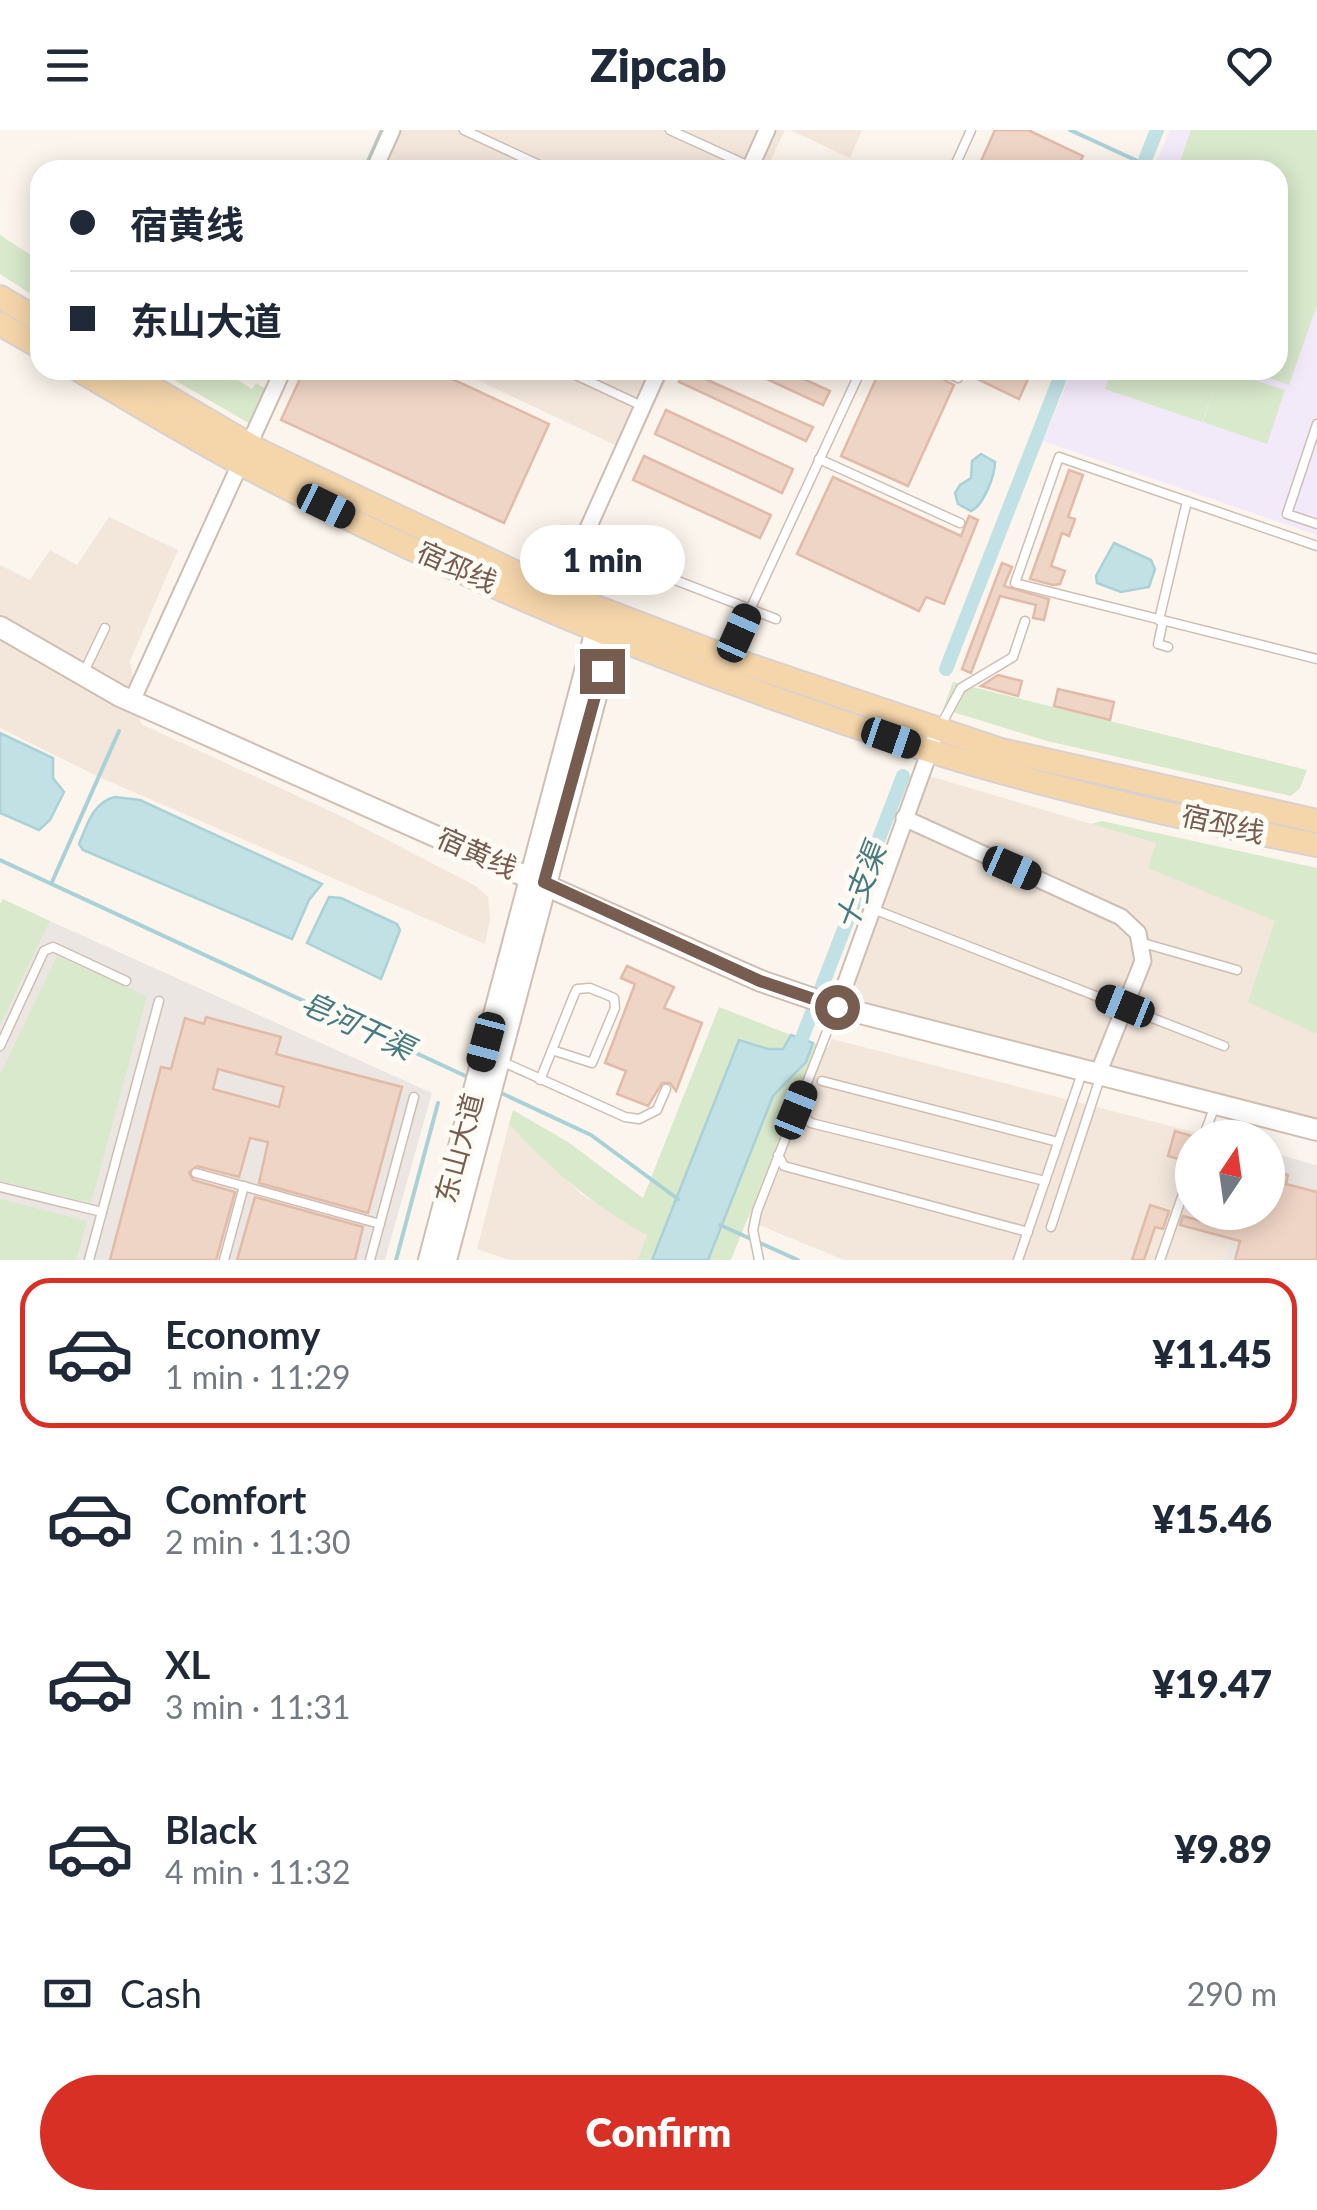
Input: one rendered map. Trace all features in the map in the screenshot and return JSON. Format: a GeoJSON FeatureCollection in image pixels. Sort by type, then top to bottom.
{"type":"FeatureCollection","features":[{"type":"Feature","properties":{"kind":"main road"},"geometry":{"type":"LineString","coordinates":[[0,298],[30,315]]}},
{"type":"Feature","properties":{"kind":"main road"},"geometry":{"type":"LineString","coordinates":[[0,324],[30,342]]}},
{"type":"Feature","properties":{"kind":"main road","name":"宿邳线"},"geometry":{"type":"LineString","coordinates":[[99,380],[244,454],[559,594],[934,740],[1089,793],[1317,845]]}},
{"type":"Feature","properties":{"kind":"main road","name":"宿邳线"},"geometry":{"type":"LineString","coordinates":[[137,380],[244,454],[380,533],[604,633],[780,700],[934,740],[1001,750],[1315,815]]}},
{"type":"Feature","properties":{"kind":"main road","name":"宿黄线"},"geometry":{"type":"LineString","coordinates":[[0,627],[132,701],[760,981],[833,1006],[1317,1130]]}},
{"type":"Feature","properties":{"kind":"main road","name":"东山大道"},"geometry":{"type":"LineString","coordinates":[[430,1260],[483,1084],[604,633]]}},
{"type":"Feature","properties":{"kind":"main road","name":"东山大道"},"geometry":{"type":"LineString","coordinates":[[446,1260],[483,1084],[497,1058],[537,879]]}},
{"type":"Feature","properties":{"kind":"street"},"geometry":{"type":"LineString","coordinates":[[378,160],[392,130]]}},
{"type":"Feature","properties":{"kind":"street"},"geometry":{"type":"LineString","coordinates":[[754,160],[768,130]]}},
{"type":"Feature","properties":{"kind":"street"},"geometry":{"type":"LineString","coordinates":[[132,701],[278,380]]}},
{"type":"Feature","properties":{"kind":"street"},"geometry":{"type":"LineString","coordinates":[[559,594],[654,380]]}},
{"type":"Feature","properties":{"kind":"street"},"geometry":{"type":"LineString","coordinates":[[833,1006],[934,740]]}},
{"type":"Feature","properties":{"kind":"street"},"geometry":{"type":"LineString","coordinates":[[904,818],[1121,917],[1138,932],[1143,942],[1143,961],[1094,1073]]}},
{"type":"Feature","properties":{"kind":"lane"},"geometry":{"type":"LineString","coordinates":[[464,130],[528,160]]}},
{"type":"Feature","properties":{"kind":"lane"},"geometry":{"type":"LineString","coordinates":[[670,130],[732,160]]}},
{"type":"Feature","properties":{"kind":"lane"},"geometry":{"type":"LineString","coordinates":[[958,160],[971,130]]}},
{"type":"Feature","properties":{"kind":"lane"},"geometry":{"type":"LineString","coordinates":[[586,380],[642,406]]}},
{"type":"Feature","properties":{"kind":"lane"},"geometry":{"type":"LineString","coordinates":[[728,657],[856,380]]}},
{"type":"Feature","properties":{"kind":"lane"},"geometry":{"type":"LineString","coordinates":[[1317,424],[1287,514],[1317,524]]}},
{"type":"Feature","properties":{"kind":"lane"},"geometry":{"type":"LineString","coordinates":[[1316,655],[1014,583],[1059,457],[1317,546]]}},
{"type":"Feature","properties":{"kind":"lane"},"geometry":{"type":"LineString","coordinates":[[820,459],[960,523]]}},
{"type":"Feature","properties":{"kind":"lane"},"geometry":{"type":"LineString","coordinates":[[1168,647],[1158,644],[1161,620],[1187,501]]}},
{"type":"Feature","properties":{"kind":"lane"},"geometry":{"type":"LineString","coordinates":[[570,565],[591,553],[602,552],[776,619]]}},
{"type":"Feature","properties":{"kind":"lane"},"geometry":{"type":"LineString","coordinates":[[934,740],[961,688],[1013,657],[1025,621]]}},
{"type":"Feature","properties":{"kind":"lane"},"geometry":{"type":"LineString","coordinates":[[82,674],[105,628]]}},
{"type":"Feature","properties":{"kind":"lane"},"geometry":{"type":"LineString","coordinates":[[873,909],[1224,1046]]}},
{"type":"Feature","properties":{"kind":"lane"},"geometry":{"type":"LineString","coordinates":[[1143,942],[1238,970]]}},
{"type":"Feature","properties":{"kind":"lane"},"geometry":{"type":"LineString","coordinates":[[0,1046],[44,951],[52,947],[126,981]]}},
{"type":"Feature","properties":{"kind":"lane"},"geometry":{"type":"LineString","coordinates":[[540,1080],[552,1050],[578,989],[590,988],[614,998],[615,1008],[592,1064],[552,1050]]}},
{"type":"Feature","properties":{"kind":"lane"},"geometry":{"type":"LineString","coordinates":[[89,1260],[159,1000]]}},
{"type":"Feature","properties":{"kind":"lane"},"geometry":{"type":"LineString","coordinates":[[759,1260],[753,1232],[833,1006]]}},
{"type":"Feature","properties":{"kind":"lane"},"geometry":{"type":"LineString","coordinates":[[497,1058],[540,1080],[638,1119],[657,1110],[666,1089]]}},
{"type":"Feature","properties":{"kind":"lane"},"geometry":{"type":"LineString","coordinates":[[1018,1260],[1058,1142],[1094,1073]]}},
{"type":"Feature","properties":{"kind":"lane"},"geometry":{"type":"LineString","coordinates":[[1051,1228],[1094,1073]]}},
{"type":"Feature","properties":{"kind":"lane"},"geometry":{"type":"LineString","coordinates":[[822,1081],[1058,1142]]}},
{"type":"Feature","properties":{"kind":"lane"},"geometry":{"type":"LineString","coordinates":[[370,1260],[414,1097]]}},
{"type":"Feature","properties":{"kind":"lane"},"geometry":{"type":"LineString","coordinates":[[1209,1120],[1215,1104]]}},
{"type":"Feature","properties":{"kind":"lane"},"geometry":{"type":"LineString","coordinates":[[796,1110],[810,1123],[1045,1181]]}},
{"type":"Feature","properties":{"kind":"lane"},"geometry":{"type":"LineString","coordinates":[[778,1155],[784,1166],[1028,1232]]}},
{"type":"Feature","properties":{"kind":"lane"},"geometry":{"type":"LineString","coordinates":[[196,1173],[380,1224]]}},
{"type":"Feature","properties":{"kind":"lane"},"geometry":{"type":"LineString","coordinates":[[224,1260],[244,1186]]}},
{"type":"Feature","properties":{"kind":"lane"},"geometry":{"type":"LineString","coordinates":[[0,1187],[102,1212]]}},
{"type":"Feature","properties":{"kind":"lane"},"geometry":{"type":"LineString","coordinates":[[1160,1260],[1175,1217]]}},
{"type":"Feature","properties":{"kind":"shaded area"},"geometry":{"type":"Polygon","coordinates":[[[402,130],[785,130],[771,160],[388,160],[402,130]]]}},
{"type":"Feature","properties":{"kind":"shaded area"},"geometry":{"type":"Polygon","coordinates":[[[790,130],[862,130],[850,158],[790,130]]]}},
{"type":"Feature","properties":{"kind":"shaded area"},"geometry":{"type":"Polygon","coordinates":[[[1170,130],[1317,130],[1317,535],[1043,441],[1068,380],[1288,380],[1288,160],[1157,160],[1170,130]]]}},
{"type":"Feature","properties":{"kind":"shaded area"},"geometry":{"type":"Polygon","coordinates":[[[477,380],[666,380],[632,453],[477,380]]]}},
{"type":"Feature","properties":{"kind":"shaded area"},"geometry":{"type":"Polygon","coordinates":[[[109,517],[178,550],[130,661],[141,724],[341,816],[476,886],[488,897],[490,920],[485,944],[99,777],[0,728],[0,565],[30,580],[50,550],[77,565],[109,517]]]}},
{"type":"Feature","properties":{"kind":"shaded area"},"geometry":{"type":"Polygon","coordinates":[[[919,773],[1156,843],[1149,868],[1276,921],[1249,1001],[1317,1034],[1317,1120],[838,998],[919,773]]]}},
{"type":"Feature","properties":{"kind":"shaded area"},"geometry":{"type":"Polygon","coordinates":[[[50,921],[432,1093],[385,1260],[0,1260],[0,1026],[50,921]]]}},
{"type":"Feature","properties":{"kind":"shaded area"},"geometry":{"type":"Polygon","coordinates":[[[832,1039],[1175,1127],[1175,1230],[1234,1230],[1224,1260],[844,1260],[759,1225],[747,1217],[791,1109],[819,1068],[832,1039]]]}},
{"type":"Feature","properties":{"kind":"shaded area"},"geometry":{"type":"Polygon","coordinates":[[[509,1124],[581,1194],[647,1235],[637,1260],[509,1260],[477,1249],[509,1124]]]}},
{"type":"Feature","properties":{"kind":"shaded area"},"geometry":{"type":"Polygon","coordinates":[[[1285,1157],[1317,1165],[1317,1260],[1224,1260],[1234,1230],[1285,1230],[1285,1157]]]}},
{"type":"Feature","properties":{"kind":"green space"},"geometry":{"type":"Polygon","coordinates":[[[1191,130],[1317,130],[1317,305],[1289,385],[1274,380],[1288,380],[1288,160],[1180,160],[1191,130]]]}},
{"type":"Feature","properties":{"kind":"green space"},"geometry":{"type":"Polygon","coordinates":[[[0,235],[30,254],[30,294],[0,274],[0,235]]]}},
{"type":"Feature","properties":{"kind":"green space"},"geometry":{"type":"Polygon","coordinates":[[[174,380],[237,380],[252,389],[256,383],[269,391],[252,425],[174,380]]]}},
{"type":"Feature","properties":{"kind":"green space"},"geometry":{"type":"Polygon","coordinates":[[[1108,380],[1255,380],[1285,390],[1267,444],[1203,422],[1214,388],[1202,422],[1105,389],[1108,380]]]}},
{"type":"Feature","properties":{"kind":"green space"},"geometry":{"type":"Polygon","coordinates":[[[953,682],[1307,770],[1300,788],[1291,796],[1047,741],[943,709],[953,682]]]}},
{"type":"Feature","properties":{"kind":"green space"},"geometry":{"type":"Polygon","coordinates":[[[1102,821],[1317,868],[1317,1034],[1248,1002],[1275,921],[1148,868],[1156,843],[1091,824],[1102,821]]]}},
{"type":"Feature","properties":{"kind":"green space"},"geometry":{"type":"Polygon","coordinates":[[[3,899],[50,921],[0,1026],[0,904],[3,899]]]}},
{"type":"Feature","properties":{"kind":"green space"},"geometry":{"type":"Polygon","coordinates":[[[57,956],[147,996],[91,1203],[0,1181],[0,1075],[57,956]]]}},
{"type":"Feature","properties":{"kind":"green space"},"geometry":{"type":"Polygon","coordinates":[[[719,1007],[791,1035],[783,1049],[768,1049],[739,1040],[652,1260],[637,1260],[647,1235],[590,1199],[540,1156],[509,1124],[513,1110],[568,1142],[643,1198],[719,1007]]]}},
{"type":"Feature","properties":{"kind":"green space"},"geometry":{"type":"Polygon","coordinates":[[[813,1043],[828,1048],[791,1109],[731,1260],[708,1260],[773,1096],[806,1062],[813,1043]]]}},
{"type":"Feature","properties":{"kind":"green space"},"geometry":{"type":"Polygon","coordinates":[[[0,1199],[87,1221],[76,1260],[0,1260],[0,1199]]]}},
{"type":"Feature","properties":{"kind":"water"},"geometry":{"type":"Polygon","coordinates":[[[981,454],[995,462],[994,468],[984,497],[971,511],[958,504],[955,493],[971,478],[972,461],[981,454]]]}},
{"type":"Feature","properties":{"kind":"water"},"geometry":{"type":"Polygon","coordinates":[[[1114,543],[1151,560],[1155,569],[1149,587],[1121,592],[1097,583],[1096,576],[1114,543]]]}},
{"type":"Feature","properties":{"kind":"water"},"geometry":{"type":"Polygon","coordinates":[[[0,733],[53,758],[53,778],[64,792],[50,820],[39,830],[0,813],[0,733]]]}},
{"type":"Feature","properties":{"kind":"water"},"geometry":{"type":"Polygon","coordinates":[[[115,797],[140,800],[322,884],[309,900],[292,939],[83,850],[79,844],[92,815],[101,804],[115,797]]]}},
{"type":"Feature","properties":{"kind":"water"},"geometry":{"type":"Polygon","coordinates":[[[329,897],[341,898],[397,924],[400,930],[381,979],[307,943],[329,897]]]}},
{"type":"Feature","properties":{"kind":"water"},"geometry":{"type":"Polygon","coordinates":[[[791,1035],[813,1043],[806,1062],[773,1096],[708,1260],[652,1260],[739,1040],[768,1049],[783,1049],[791,1035]]]}},
{"type":"Feature","properties":{"kind":"building"},"geometry":{"type":"Polygon","coordinates":[[[995,130],[1028,130],[1083,156],[1081,160],[982,160],[995,130]]]}},
{"type":"Feature","properties":{"kind":"building"},"geometry":{"type":"Polygon","coordinates":[[[299,380],[454,380],[549,424],[504,523],[281,420],[299,380]]]}},
{"type":"Feature","properties":{"kind":"building"},"geometry":{"type":"Polygon","coordinates":[[[707,380],[813,427],[806,441],[679,382],[707,380]]]}},
{"type":"Feature","properties":{"kind":"building"},"geometry":{"type":"Polygon","coordinates":[[[769,380],[806,380],[830,391],[823,405],[769,380]]]}},
{"type":"Feature","properties":{"kind":"building"},"geometry":{"type":"Polygon","coordinates":[[[875,380],[945,380],[954,385],[908,486],[841,456],[875,380]]]}},
{"type":"Feature","properties":{"kind":"building"},"geometry":{"type":"Polygon","coordinates":[[[980,380],[1028,380],[1019,399],[980,380]]]}},
{"type":"Feature","properties":{"kind":"building"},"geometry":{"type":"Polygon","coordinates":[[[666,410],[793,469],[782,493],[655,434],[666,410]]]}},
{"type":"Feature","properties":{"kind":"building"},"geometry":{"type":"Polygon","coordinates":[[[644,456],[771,515],[760,538],[633,480],[644,456]]]}},
{"type":"Feature","properties":{"kind":"building"},"geometry":{"type":"Polygon","coordinates":[[[1069,470],[1083,475],[1068,517],[1075,519],[1069,536],[1062,533],[1051,566],[1065,571],[1060,584],[1053,585],[1030,579],[1069,470]]]}},
{"type":"Feature","properties":{"kind":"building"},"geometry":{"type":"Polygon","coordinates":[[[833,477],[961,536],[969,516],[978,520],[944,604],[926,597],[919,611],[797,554],[833,477]]]}},
{"type":"Feature","properties":{"kind":"building"},"geometry":{"type":"Polygon","coordinates":[[[1002,563],[1012,567],[1004,586],[1049,599],[1044,620],[1033,618],[1036,605],[1000,596],[971,673],[962,669],[1002,563]]]}},
{"type":"Feature","properties":{"kind":"building"},"geometry":{"type":"Polygon","coordinates":[[[998,675],[1022,681],[1018,696],[981,686],[998,675]]]}},
{"type":"Feature","properties":{"kind":"building"},"geometry":{"type":"Polygon","coordinates":[[[1058,689],[1114,702],[1110,720],[1054,706],[1058,689]]]}},
{"type":"Feature","properties":{"kind":"building"},"geometry":{"type":"Polygon","coordinates":[[[627,966],[674,987],[664,1008],[702,1023],[676,1091],[670,1083],[662,1083],[648,1106],[617,1094],[626,1071],[605,1063],[635,984],[621,978],[627,966]]]}},
{"type":"Feature","properties":{"kind":"building"},"geometry":{"type":"Polygon","coordinates":[[[206,1017],[281,1037],[276,1054],[402,1087],[368,1213],[259,1183],[268,1142],[250,1138],[239,1177],[197,1166],[189,1172],[193,1180],[235,1192],[216,1260],[110,1260],[161,1067],[171,1069],[185,1018],[204,1024],[206,1017]],[[218,1069],[213,1089],[279,1107],[284,1087],[218,1069]]]}},
{"type":"Feature","properties":{"kind":"building"},"geometry":{"type":"Polygon","coordinates":[[[1175,1131],[1175,1158],[1168,1156],[1175,1131]]]}},
{"type":"Feature","properties":{"kind":"building"},"geometry":{"type":"Polygon","coordinates":[[[1285,1174],[1286,1184],[1317,1192],[1317,1260],[1235,1260],[1240,1241],[1199,1230],[1285,1230],[1285,1174]]]}},
{"type":"Feature","properties":{"kind":"building"},"geometry":{"type":"Polygon","coordinates":[[[255,1197],[363,1227],[355,1260],[237,1260],[255,1197]]]}},
{"type":"Feature","properties":{"kind":"building"},"geometry":{"type":"Polygon","coordinates":[[[1150,1205],[1169,1211],[1163,1229],[1155,1227],[1144,1260],[1132,1260],[1150,1205]]]}},
{"type":"Feature","properties":{"kind":"waterway"},"geometry":{"type":"LineString","coordinates":[[368,160],[382,130]]}},
{"type":"Feature","properties":{"kind":"waterway"},"geometry":{"type":"LineString","coordinates":[[1070,130],[1135,160]]}},
{"type":"Feature","properties":{"kind":"waterway","name":"十支渠"},"geometry":{"type":"LineString","coordinates":[[1145,160],[1157,130]]}},
{"type":"Feature","properties":{"kind":"waterway","name":"十支渠"},"geometry":{"type":"LineString","coordinates":[[946,669],[1059,380]]}},
{"type":"Feature","properties":{"kind":"waterway"},"geometry":{"type":"LineString","coordinates":[[52,882],[119,731]]}},
{"type":"Feature","properties":{"kind":"waterway","name":"十支渠"},"geometry":{"type":"LineString","coordinates":[[793,1054],[903,776]]}},
{"type":"Feature","properties":{"kind":"waterway","name":"皂河干渠"},"geometry":{"type":"LineString","coordinates":[[0,860],[472,1079]]}},
{"type":"Feature","properties":{"kind":"waterway","name":"皂河干渠"},"geometry":{"type":"LineString","coordinates":[[499,1092],[591,1135],[678,1199]]}},
{"type":"Feature","properties":{"kind":"waterway"},"geometry":{"type":"LineString","coordinates":[[396,1260],[438,1103]]}},
{"type":"Feature","properties":{"kind":"waterway"},"geometry":{"type":"LineString","coordinates":[[720,1225],[798,1260]]}},
{"type":"Feature","properties":{"kind":"route"},"geometry":{"type":"LineString","coordinates":[[602,671],[544,882],[760,981],[837,1007]]}}]}
